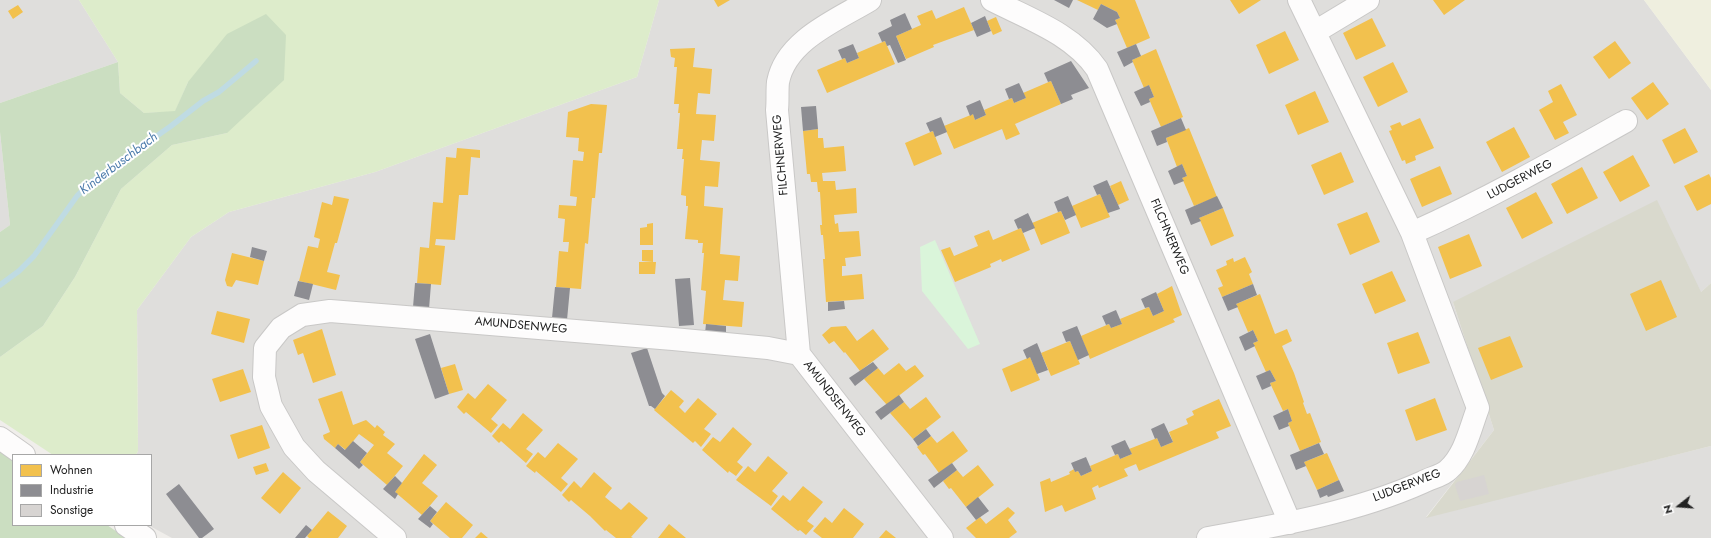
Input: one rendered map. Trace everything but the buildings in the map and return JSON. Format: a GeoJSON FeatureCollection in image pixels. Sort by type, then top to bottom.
{"type":"FeatureCollection","features":[{"type":"Feature","properties":{"kind":"street","name":"FILCHNERWEG"},"geometry":{"type":"LineString","coordinates":[[799,354],[777,110],[778,82],[784,65],[800,45],[818,31],[870,0]]}},
{"type":"Feature","properties":{"kind":"street","name":"FILCHNERWEG"},"geometry":{"type":"LineString","coordinates":[[992,0],[1074,43],[1087,55],[1097,69],[1290,523]]}},
{"type":"Feature","properties":{"kind":"street","name":"LUDGERWEG"},"geometry":{"type":"LineString","coordinates":[[1208,538],[1290,523],[1411,487],[1448,471],[1463,450],[1478,408],[1412,233],[1299,0]]}},
{"type":"Feature","properties":{"kind":"street"},"geometry":{"type":"LineString","coordinates":[[1315,32],[1368,0]]}},
{"type":"Feature","properties":{"kind":"street","name":"LUDGERWEG"},"geometry":{"type":"LineString","coordinates":[[1412,233],[1461,211],[1496,193],[1626,121]]}},
{"type":"Feature","properties":{"kind":"street","name":"AMUNDSENWEG"},"geometry":{"type":"LineString","coordinates":[[395,538],[316,471],[294,447],[271,406],[264,377],[265,348],[281,328],[302,315],[330,311],[681,340],[768,348],[799,354],[942,538]]}},
{"type":"Feature","properties":{"kind":"street"},"geometry":{"type":"LineString","coordinates":[[0,438],[23,454]]}},
{"type":"Feature","properties":{"kind":"street"},"geometry":{"type":"LineString","coordinates":[[127,526],[145,538]]}},
{"type":"Feature","properties":{"kind":"shaded area"},"geometry":{"type":"Polygon","coordinates":[[[0,0],[79,0],[118,62],[0,103],[0,0]]]}},
{"type":"Feature","properties":{"kind":"shaded area"},"geometry":{"type":"Polygon","coordinates":[[[659,0],[1644,0],[1711,90],[1711,283],[1701,292],[1453,302],[1494,430],[1426,517],[1711,446],[1711,538],[172,538],[150,526],[152,526],[152,454],[136,454],[138,451],[137,310],[191,237],[229,212],[375,172],[637,77],[659,0]]]}},
{"type":"Feature","properties":{"kind":"shaded area"},"geometry":{"type":"Polygon","coordinates":[[[0,132],[10,225],[0,232],[0,132]]]}},
{"type":"Feature","properties":{"kind":"shaded area"},"geometry":{"type":"Polygon","coordinates":[[[1657,200],[1701,292],[1711,283],[1711,446],[1426,518],[1494,430],[1453,302],[1657,200]]]}},
{"type":"Feature","properties":{"kind":"green space"},"geometry":{"type":"Polygon","coordinates":[[[79,0],[659,0],[637,77],[375,172],[229,212],[191,237],[137,310],[138,451],[136,454],[51,454],[0,420],[0,357],[43,326],[75,277],[121,189],[172,145],[227,133],[188,82],[175,112],[144,113],[120,93],[118,62],[79,0]]]}},
{"type":"Feature","properties":{"kind":"green space"},"geometry":{"type":"Polygon","coordinates":[[[1644,0],[1711,0],[1711,90],[1644,0]]]}},
{"type":"Feature","properties":{"kind":"green space"},"geometry":{"type":"Polygon","coordinates":[[[266,14],[286,35],[284,80],[227,133],[172,145],[121,189],[75,277],[43,326],[0,357],[0,232],[10,225],[0,132],[0,103],[118,62],[120,93],[144,113],[175,111],[188,82],[227,34],[266,14]]]}},
{"type":"Feature","properties":{"kind":"green space"},"geometry":{"type":"Polygon","coordinates":[[[935,240],[980,344],[968,349],[922,291],[920,247],[935,240]]]}},
{"type":"Feature","properties":{"kind":"green space"},"geometry":{"type":"Polygon","coordinates":[[[0,451],[12,459],[12,526],[108,526],[126,538],[0,538],[0,451]]]}},
{"type":"Feature","properties":{"kind":"waterway","name":"Kinderbuschbach"},"geometry":{"type":"LineString","coordinates":[[0,285],[19,271],[34,256],[77,196],[91,182],[171,126],[203,101],[219,92],[256,61]]}}]}
